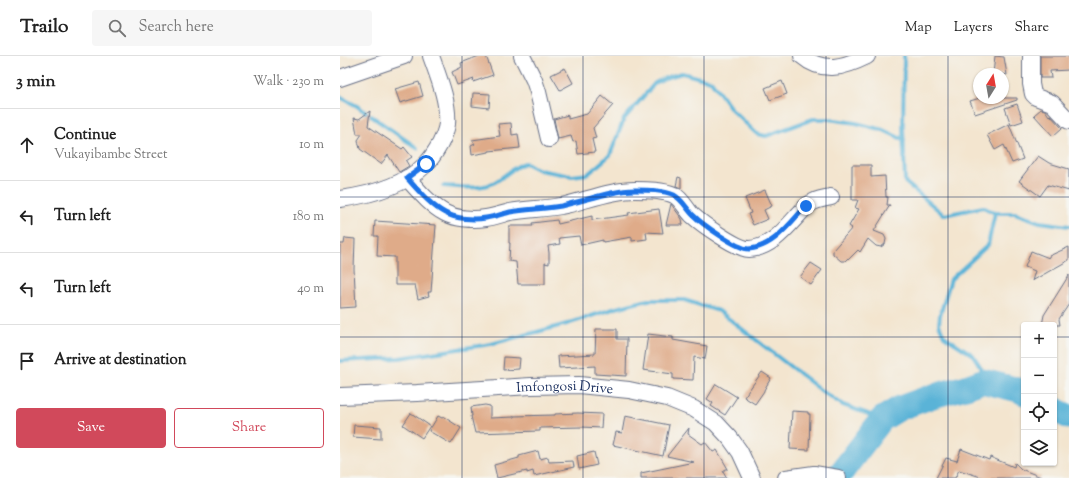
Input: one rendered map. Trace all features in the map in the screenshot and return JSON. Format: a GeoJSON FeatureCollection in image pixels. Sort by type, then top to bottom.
{"type":"FeatureCollection","features":[{"type":"Feature","properties":{"kind":"street"},"geometry":{"type":"LineString","coordinates":[[340,78],[404,56]]}},
{"type":"Feature","properties":{"kind":"street"},"geometry":{"type":"LineString","coordinates":[[340,199],[356,197],[398,183],[426,164],[435,153],[443,138],[447,124],[441,83],[431,56]]}},
{"type":"Feature","properties":{"kind":"street"},"geometry":{"type":"LineString","coordinates":[[522,56],[534,80],[538,92],[549,139]]}},
{"type":"Feature","properties":{"kind":"street"},"geometry":{"type":"LineString","coordinates":[[802,56],[813,63],[823,66],[841,66],[850,64],[867,56]]}},
{"type":"Feature","properties":{"kind":"street"},"geometry":{"type":"LineString","coordinates":[[1031,56],[1031,84],[1033,94],[1036,97],[1052,103],[1069,121]]}},
{"type":"Feature","properties":{"kind":"street"},"geometry":{"type":"LineString","coordinates":[[407,178],[435,206],[446,213],[470,218],[486,218],[511,212],[544,209],[609,194],[634,190],[666,193],[675,196],[692,215],[703,224],[739,247],[747,249],[755,248],[768,243],[781,233],[806,206],[813,202],[831,197]]}},
{"type":"Feature","properties":{"kind":"street","name":"Imfongosi Drive"},"geometry":{"type":"LineString","coordinates":[[340,396],[579,385],[629,390],[667,398],[694,409],[716,423],[730,438],[740,452],[752,478]]}},
{"type":"Feature","properties":{"kind":"street"},"geometry":{"type":"LineString","coordinates":[[786,478],[814,474],[838,478]]}},
{"type":"Feature","properties":{"kind":"building"},"geometry":{"type":"Polygon","coordinates":[[[479,56],[486,56],[493,75],[473,82],[474,79],[457,85],[452,72],[462,67],[461,63],[479,56]]]}},
{"type":"Feature","properties":{"kind":"building"},"geometry":{"type":"Polygon","coordinates":[[[995,56],[1004,57],[1006,68],[994,68],[995,56]]]}},
{"type":"Feature","properties":{"kind":"building"},"geometry":{"type":"Polygon","coordinates":[[[1040,56],[1069,56],[1069,70],[1050,71],[1051,78],[1040,78],[1040,56]]]}},
{"type":"Feature","properties":{"kind":"building"},"geometry":{"type":"Polygon","coordinates":[[[565,68],[573,83],[560,90],[551,75],[565,68]]]}},
{"type":"Feature","properties":{"kind":"building"},"geometry":{"type":"Polygon","coordinates":[[[782,81],[787,94],[770,100],[765,88],[782,81]]]}},
{"type":"Feature","properties":{"kind":"building"},"geometry":{"type":"Polygon","coordinates":[[[419,82],[423,96],[400,103],[395,89],[419,82]]]}},
{"type":"Feature","properties":{"kind":"building"},"geometry":{"type":"Polygon","coordinates":[[[473,93],[490,94],[489,108],[472,106],[473,93]]]}},
{"type":"Feature","properties":{"kind":"building"},"geometry":{"type":"Polygon","coordinates":[[[602,96],[613,105],[593,128],[596,138],[592,139],[595,152],[578,154],[576,141],[573,142],[571,136],[558,139],[554,119],[568,115],[568,119],[587,114],[602,96]]]}},
{"type":"Feature","properties":{"kind":"building"},"geometry":{"type":"Polygon","coordinates":[[[1009,98],[1017,98],[1017,100],[1009,103],[1009,98]]]}},
{"type":"Feature","properties":{"kind":"building"},"geometry":{"type":"Polygon","coordinates":[[[973,100],[973,104],[1005,104],[975,114],[970,101],[973,100]]]}},
{"type":"Feature","properties":{"kind":"building"},"geometry":{"type":"Polygon","coordinates":[[[1017,104],[1023,121],[1011,125],[1005,108],[1017,104]]]}},
{"type":"Feature","properties":{"kind":"building"},"geometry":{"type":"Polygon","coordinates":[[[1041,109],[1045,110],[1049,116],[1050,115],[1062,128],[1053,136],[1034,115],[1041,109]]]}},
{"type":"Feature","properties":{"kind":"building"},"geometry":{"type":"Polygon","coordinates":[[[370,111],[368,126],[402,149],[404,147],[412,157],[406,161],[409,166],[399,172],[388,155],[381,164],[360,149],[358,140],[362,134],[357,134],[354,118],[359,119],[370,111]]]}},
{"type":"Feature","properties":{"kind":"building"},"geometry":{"type":"Polygon","coordinates":[[[511,123],[512,135],[518,134],[520,148],[489,151],[472,155],[471,146],[475,144],[472,140],[500,136],[498,124],[511,123]]]}},
{"type":"Feature","properties":{"kind":"building"},"geometry":{"type":"Polygon","coordinates":[[[1009,124],[1023,159],[1012,163],[1004,145],[995,150],[987,135],[1009,124]]]}},
{"type":"Feature","properties":{"kind":"building"},"geometry":{"type":"Polygon","coordinates":[[[1038,156],[1049,163],[1069,169],[1069,191],[1048,185],[1040,196],[1019,181],[1038,156]]]}},
{"type":"Feature","properties":{"kind":"building"},"geometry":{"type":"Polygon","coordinates":[[[852,165],[871,165],[871,177],[885,176],[886,197],[888,197],[887,205],[890,205],[874,231],[884,235],[886,239],[885,244],[881,247],[876,246],[868,239],[860,252],[858,250],[849,259],[848,258],[845,261],[841,261],[833,254],[833,250],[852,228],[849,226],[859,209],[855,208],[858,200],[852,200],[852,165]]]}},
{"type":"Feature","properties":{"kind":"building"},"geometry":{"type":"Polygon","coordinates":[[[678,177],[681,178],[681,188],[676,186],[678,177]]]}},
{"type":"Feature","properties":{"kind":"building"},"geometry":{"type":"Polygon","coordinates":[[[765,190],[772,206],[764,210],[768,219],[753,225],[748,214],[751,213],[745,198],[765,190]]]}},
{"type":"Feature","properties":{"kind":"building"},"geometry":{"type":"Polygon","coordinates":[[[671,204],[682,219],[683,225],[666,225],[671,204]]]}},
{"type":"Feature","properties":{"kind":"building"},"geometry":{"type":"Polygon","coordinates":[[[659,209],[663,233],[646,232],[647,239],[632,241],[632,237],[603,242],[603,240],[581,245],[579,236],[559,238],[560,244],[548,246],[549,264],[545,263],[545,284],[518,284],[516,262],[509,261],[509,226],[533,226],[532,223],[557,220],[558,224],[592,216],[592,220],[659,209]]]}},
{"type":"Feature","properties":{"kind":"building"},"geometry":{"type":"Polygon","coordinates":[[[375,221],[436,225],[431,292],[428,292],[429,296],[418,299],[415,285],[395,285],[395,257],[377,256],[378,236],[374,236],[375,221]]]}},
{"type":"Feature","properties":{"kind":"building"},"geometry":{"type":"Polygon","coordinates":[[[345,238],[355,239],[354,269],[356,307],[340,308],[340,244],[344,244],[345,238]]]}},
{"type":"Feature","properties":{"kind":"building"},"geometry":{"type":"Polygon","coordinates":[[[1069,247],[1069,260],[1032,281],[1035,271],[1025,267],[1031,251],[1049,258],[1049,256],[1069,247]]]}},
{"type":"Feature","properties":{"kind":"building"},"geometry":{"type":"Polygon","coordinates":[[[811,263],[822,270],[811,285],[800,277],[811,263]]]}},
{"type":"Feature","properties":{"kind":"building"},"geometry":{"type":"Polygon","coordinates":[[[1069,275],[1069,304],[1059,319],[1060,325],[1057,325],[1057,322],[1043,322],[1044,315],[1069,275]]]}},
{"type":"Feature","properties":{"kind":"building"},"geometry":{"type":"Polygon","coordinates":[[[596,329],[617,329],[617,339],[627,339],[626,376],[595,374],[595,366],[559,368],[558,356],[595,354],[596,329]]]}},
{"type":"Feature","properties":{"kind":"building"},"geometry":{"type":"Polygon","coordinates":[[[648,334],[673,337],[673,340],[707,346],[705,359],[694,357],[693,380],[673,379],[673,374],[643,370],[648,334]]]}},
{"type":"Feature","properties":{"kind":"building"},"geometry":{"type":"Polygon","coordinates":[[[504,357],[520,358],[519,369],[503,370],[504,357]]]}},
{"type":"Feature","properties":{"kind":"building"},"geometry":{"type":"Polygon","coordinates":[[[762,372],[771,378],[755,404],[744,397],[762,372]]]}},
{"type":"Feature","properties":{"kind":"building"},"geometry":{"type":"Polygon","coordinates":[[[716,384],[737,397],[725,415],[711,406],[713,403],[707,399],[716,384]]]}},
{"type":"Feature","properties":{"kind":"building"},"geometry":{"type":"Polygon","coordinates":[[[485,405],[490,406],[490,418],[578,413],[602,414],[601,428],[540,428],[540,431],[475,433],[471,416],[471,407],[485,405]]]}},
{"type":"Feature","properties":{"kind":"building"},"geometry":{"type":"Polygon","coordinates":[[[792,411],[808,412],[808,414],[810,414],[809,450],[790,449],[792,411]]]}},
{"type":"Feature","properties":{"kind":"building"},"geometry":{"type":"Polygon","coordinates":[[[411,413],[430,426],[422,438],[403,425],[411,413]]]}},
{"type":"Feature","properties":{"kind":"building"},"geometry":{"type":"Polygon","coordinates":[[[438,416],[442,418],[444,417],[461,428],[451,444],[429,431],[438,416]]]}},
{"type":"Feature","properties":{"kind":"building"},"geometry":{"type":"Polygon","coordinates":[[[625,416],[669,425],[663,456],[613,445],[616,432],[622,433],[625,416]]]}},
{"type":"Feature","properties":{"kind":"building"},"geometry":{"type":"Polygon","coordinates":[[[354,425],[381,427],[381,439],[353,437],[354,425]]]}},
{"type":"Feature","properties":{"kind":"building"},"geometry":{"type":"Polygon","coordinates":[[[689,428],[688,434],[702,444],[705,442],[713,452],[717,450],[728,469],[723,471],[727,478],[641,478],[641,473],[694,462],[667,456],[689,428]]]}},
{"type":"Feature","properties":{"kind":"building"},"geometry":{"type":"Polygon","coordinates":[[[961,449],[989,460],[990,457],[1014,467],[1015,463],[1021,469],[1041,478],[984,478],[959,470],[955,478],[936,478],[946,458],[957,461],[961,449]]]}},
{"type":"Feature","properties":{"kind":"building"},"geometry":{"type":"Polygon","coordinates":[[[538,451],[540,459],[548,457],[549,462],[573,461],[574,467],[534,476],[533,471],[527,473],[527,471],[497,478],[494,465],[538,451]]]}},
{"type":"Feature","properties":{"kind":"building"},"geometry":{"type":"Polygon","coordinates":[[[594,452],[597,465],[579,469],[577,456],[594,452]]]}},
{"type":"Feature","properties":{"kind":"waterway"},"geometry":{"type":"LineString","coordinates":[[904,56],[903,128],[905,182],[944,215],[983,207],[995,213],[988,245],[951,279],[940,315],[939,324],[944,336],[973,355],[980,366],[982,381]]}},
{"type":"Feature","properties":{"kind":"waterway"},"geometry":{"type":"LineString","coordinates":[[443,186],[468,188],[481,187],[497,181],[516,167],[525,163],[539,170],[572,176],[588,174],[610,155],[624,119],[655,83],[665,78],[682,73],[711,81],[732,110],[757,134],[766,136],[813,119],[828,119],[856,123],[883,130],[904,140]]}},
{"type":"Feature","properties":{"kind":"waterway"},"geometry":{"type":"LineString","coordinates":[[340,97],[357,106],[417,148]]}},
{"type":"Feature","properties":{"kind":"waterway"},"geometry":{"type":"LineString","coordinates":[[995,213],[1015,213],[1040,222],[1069,226]]}},
{"type":"Feature","properties":{"kind":"waterway"},"geometry":{"type":"LineString","coordinates":[[340,361],[399,358],[491,344],[567,324],[616,308],[648,300],[684,300],[719,311],[823,392],[843,405],[882,419]]}},
{"type":"Feature","properties":{"kind":"waterway"},"geometry":{"type":"LineString","coordinates":[[837,478],[882,419],[900,408],[982,381],[1021,391]]}},
{"type":"Feature","properties":{"kind":"waterway"},"geometry":{"type":"LineString","coordinates":[[1057,411],[1069,417]]}},
{"type":"Feature","properties":{"kind":"route"},"geometry":{"type":"LineString","coordinates":[[426,164],[407,178],[435,206],[446,213],[456,216],[486,218],[511,212],[562,206],[609,194],[634,190],[656,191],[675,196],[692,215],[703,224],[739,247],[747,249],[755,248],[768,243],[781,233],[806,206]]}}]}
